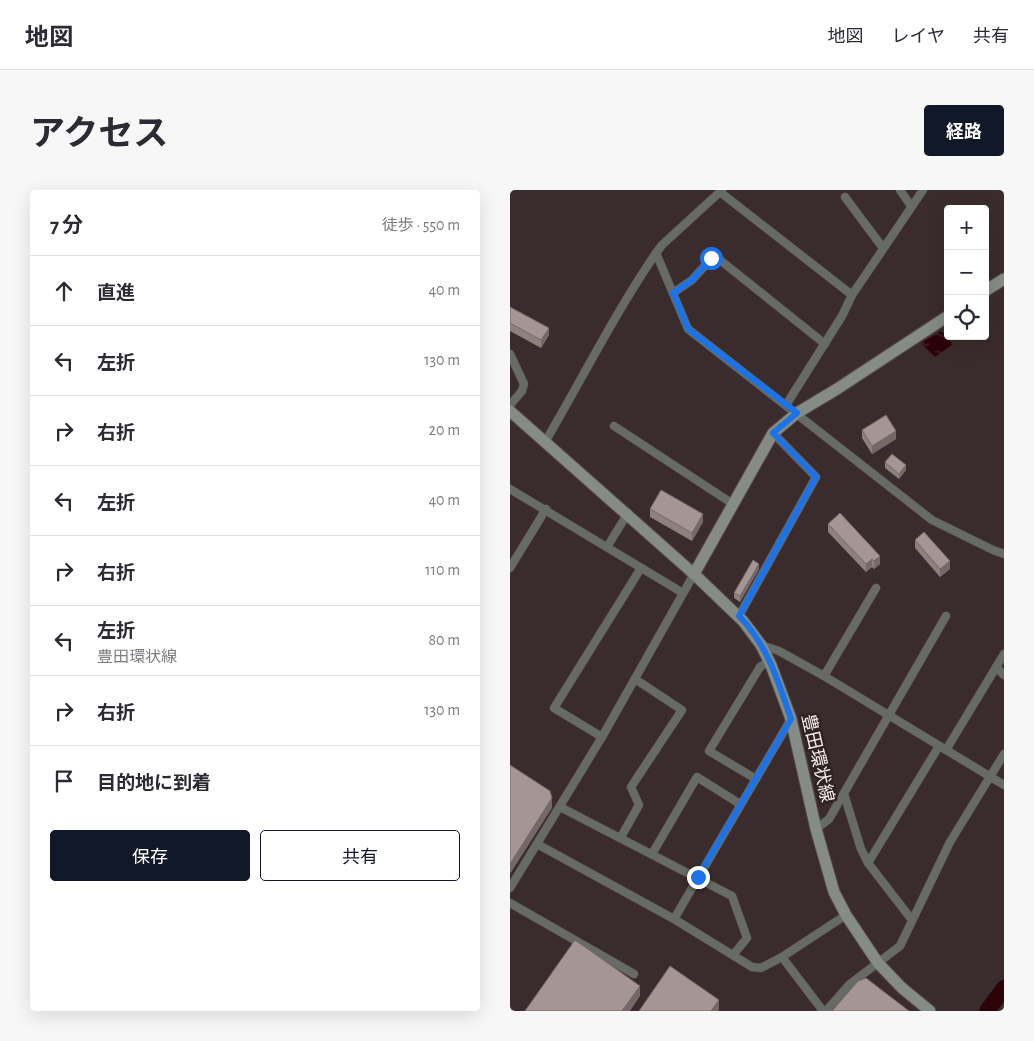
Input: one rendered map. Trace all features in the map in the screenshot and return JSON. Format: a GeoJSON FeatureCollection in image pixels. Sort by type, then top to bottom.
{"type":"FeatureCollection","features":[{"type":"Feature","properties":{"kind":"main road"},"geometry":{"type":"LineString","coordinates":[[989,288],[1004,279]]}},
{"type":"Feature","properties":{"kind":"main road"},"geometry":{"type":"LineString","coordinates":[[694,574],[773,433],[797,413],[944,319]]}},
{"type":"Feature","properties":{"kind":"main road","name":"豊田環状線"},"geometry":{"type":"LineString","coordinates":[[510,411],[694,574],[739,616],[761,645],[791,719],[816,829],[834,892],[846,915],[878,963],[902,988],[930,1011]]}},
{"type":"Feature","properties":{"kind":"street"},"geometry":{"type":"LineString","coordinates":[[900,190],[911,206]]}},
{"type":"Feature","properties":{"kind":"street"},"geometry":{"type":"LineString","coordinates":[[786,405],[842,316],[852,295],[922,190]]}},
{"type":"Feature","properties":{"kind":"street"},"geometry":{"type":"LineString","coordinates":[[545,442],[580,383],[604,336],[656,253],[662,245],[721,191],[852,295]]}},
{"type":"Feature","properties":{"kind":"street"},"geometry":{"type":"LineString","coordinates":[[845,197],[883,248]]}},
{"type":"Feature","properties":{"kind":"street"},"geometry":{"type":"LineString","coordinates":[[656,253],[688,329],[932,520],[1004,554]]}},
{"type":"Feature","properties":{"kind":"street"},"geometry":{"type":"LineString","coordinates":[[673,293],[692,280],[711,258],[720,260],[825,344]]}},
{"type":"Feature","properties":{"kind":"street"},"geometry":{"type":"LineString","coordinates":[[510,354],[524,384],[522,391],[510,405]]}},
{"type":"Feature","properties":{"kind":"street"},"geometry":{"type":"LineString","coordinates":[[614,426],[733,504]]}},
{"type":"Feature","properties":{"kind":"street"},"geometry":{"type":"LineString","coordinates":[[739,616],[816,477],[773,433]]}},
{"type":"Feature","properties":{"kind":"street"},"geometry":{"type":"LineString","coordinates":[[510,489],[684,593]]}},
{"type":"Feature","properties":{"kind":"street"},"geometry":{"type":"LineString","coordinates":[[511,563],[546,510]]}},
{"type":"Feature","properties":{"kind":"street"},"geometry":{"type":"LineString","coordinates":[[607,546],[628,514]]}},
{"type":"Feature","properties":{"kind":"street"},"geometry":{"type":"LineString","coordinates":[[602,737],[554,708],[641,568]]}},
{"type":"Feature","properties":{"kind":"street"},"geometry":{"type":"LineString","coordinates":[[510,888],[602,737],[694,574]]}},
{"type":"Feature","properties":{"kind":"street"},"geometry":{"type":"LineString","coordinates":[[824,676],[876,588]]}},
{"type":"Feature","properties":{"kind":"street"},"geometry":{"type":"LineString","coordinates":[[816,829],[829,819],[946,616]]}},
{"type":"Feature","properties":{"kind":"street"},"geometry":{"type":"LineString","coordinates":[[761,645],[779,651],[824,676],[1004,785]]}},
{"type":"Feature","properties":{"kind":"street"},"geometry":{"type":"LineString","coordinates":[[868,863],[1004,654]]}},
{"type":"Feature","properties":{"kind":"street"},"geometry":{"type":"LineString","coordinates":[[756,779],[709,751],[760,667],[769,661]]}},
{"type":"Feature","properties":{"kind":"street"},"geometry":{"type":"LineString","coordinates":[[996,667],[1004,675]]}},
{"type":"Feature","properties":{"kind":"street"},"geometry":{"type":"LineString","coordinates":[[621,837],[639,805],[631,787],[682,710],[635,679]]}},
{"type":"Feature","properties":{"kind":"street"},"geometry":{"type":"LineString","coordinates":[[674,918],[791,719]]}},
{"type":"Feature","properties":{"kind":"street"},"geometry":{"type":"LineString","coordinates":[[782,956],[824,1011],[850,984],[900,946],[950,842],[1004,754]]}},
{"type":"Feature","properties":{"kind":"street"},"geometry":{"type":"LineString","coordinates":[[652,854],[697,777],[740,804]]}},
{"type":"Feature","properties":{"kind":"street"},"geometry":{"type":"LineString","coordinates":[[844,794],[861,849],[868,863],[912,920]]}},
{"type":"Feature","properties":{"kind":"street"},"geometry":{"type":"LineString","coordinates":[[560,807],[732,896],[747,938],[733,955]]}},
{"type":"Feature","properties":{"kind":"street"},"geometry":{"type":"LineString","coordinates":[[537,844],[674,918],[752,967],[761,968],[846,915]]}},
{"type":"Feature","properties":{"kind":"street"},"geometry":{"type":"LineString","coordinates":[[510,903],[634,974]]}},
{"type":"Feature","properties":{"kind":"water"},"geometry":{"type":"Polygon","coordinates":[[[941,331],[944,334],[944,340],[949,340],[953,344],[935,357],[921,343],[941,331]]]}},
{"type":"Feature","properties":{"kind":"building"},"geometry":{"type":"Polygon","coordinates":[[[510,307],[549,328],[541,340],[510,323],[510,307]]]}},
{"type":"Feature","properties":{"kind":"building"},"geometry":{"type":"Polygon","coordinates":[[[886,415],[896,431],[872,446],[862,430],[886,415]]]}},
{"type":"Feature","properties":{"kind":"building"},"geometry":{"type":"Polygon","coordinates":[[[892,454],[906,465],[899,474],[885,462],[892,454]]]}},
{"type":"Feature","properties":{"kind":"building"},"geometry":{"type":"Polygon","coordinates":[[[661,490],[703,514],[692,533],[650,509],[661,490]]]}},
{"type":"Feature","properties":{"kind":"building"},"geometry":{"type":"Polygon","coordinates":[[[840,513],[880,556],[874,561],[872,559],[866,564],[828,524],[840,513]]]}},
{"type":"Feature","properties":{"kind":"building"},"geometry":{"type":"Polygon","coordinates":[[[924,532],[950,561],[940,569],[915,540],[924,532]]]}},
{"type":"Feature","properties":{"kind":"building"},"geometry":{"type":"Polygon","coordinates":[[[753,560],[759,564],[740,596],[734,593],[753,560]]]}},
{"type":"Feature","properties":{"kind":"building"},"geometry":{"type":"Polygon","coordinates":[[[510,765],[550,791],[552,798],[510,864],[510,765]]]}},
{"type":"Feature","properties":{"kind":"building"},"geometry":{"type":"Polygon","coordinates":[[[575,940],[640,986],[622,1011],[525,1011],[575,940]]]}},
{"type":"Feature","properties":{"kind":"building"},"geometry":{"type":"Polygon","coordinates":[[[670,966],[719,1000],[711,1011],[639,1011],[670,966]]]}},
{"type":"Feature","properties":{"kind":"building"},"geometry":{"type":"Polygon","coordinates":[[[866,978],[909,1011],[832,1011],[858,981],[866,978]]]}},
{"type":"Feature","properties":{"kind":"waterway"},"geometry":{"type":"LineString","coordinates":[[987,1011],[1004,988]]}},
{"type":"Feature","properties":{"kind":"route"},"geometry":{"type":"LineString","coordinates":[[698,877],[791,719],[782,690],[761,645],[739,616],[816,477],[773,433],[797,413],[688,329],[673,293],[692,280],[711,258]]}}]}
